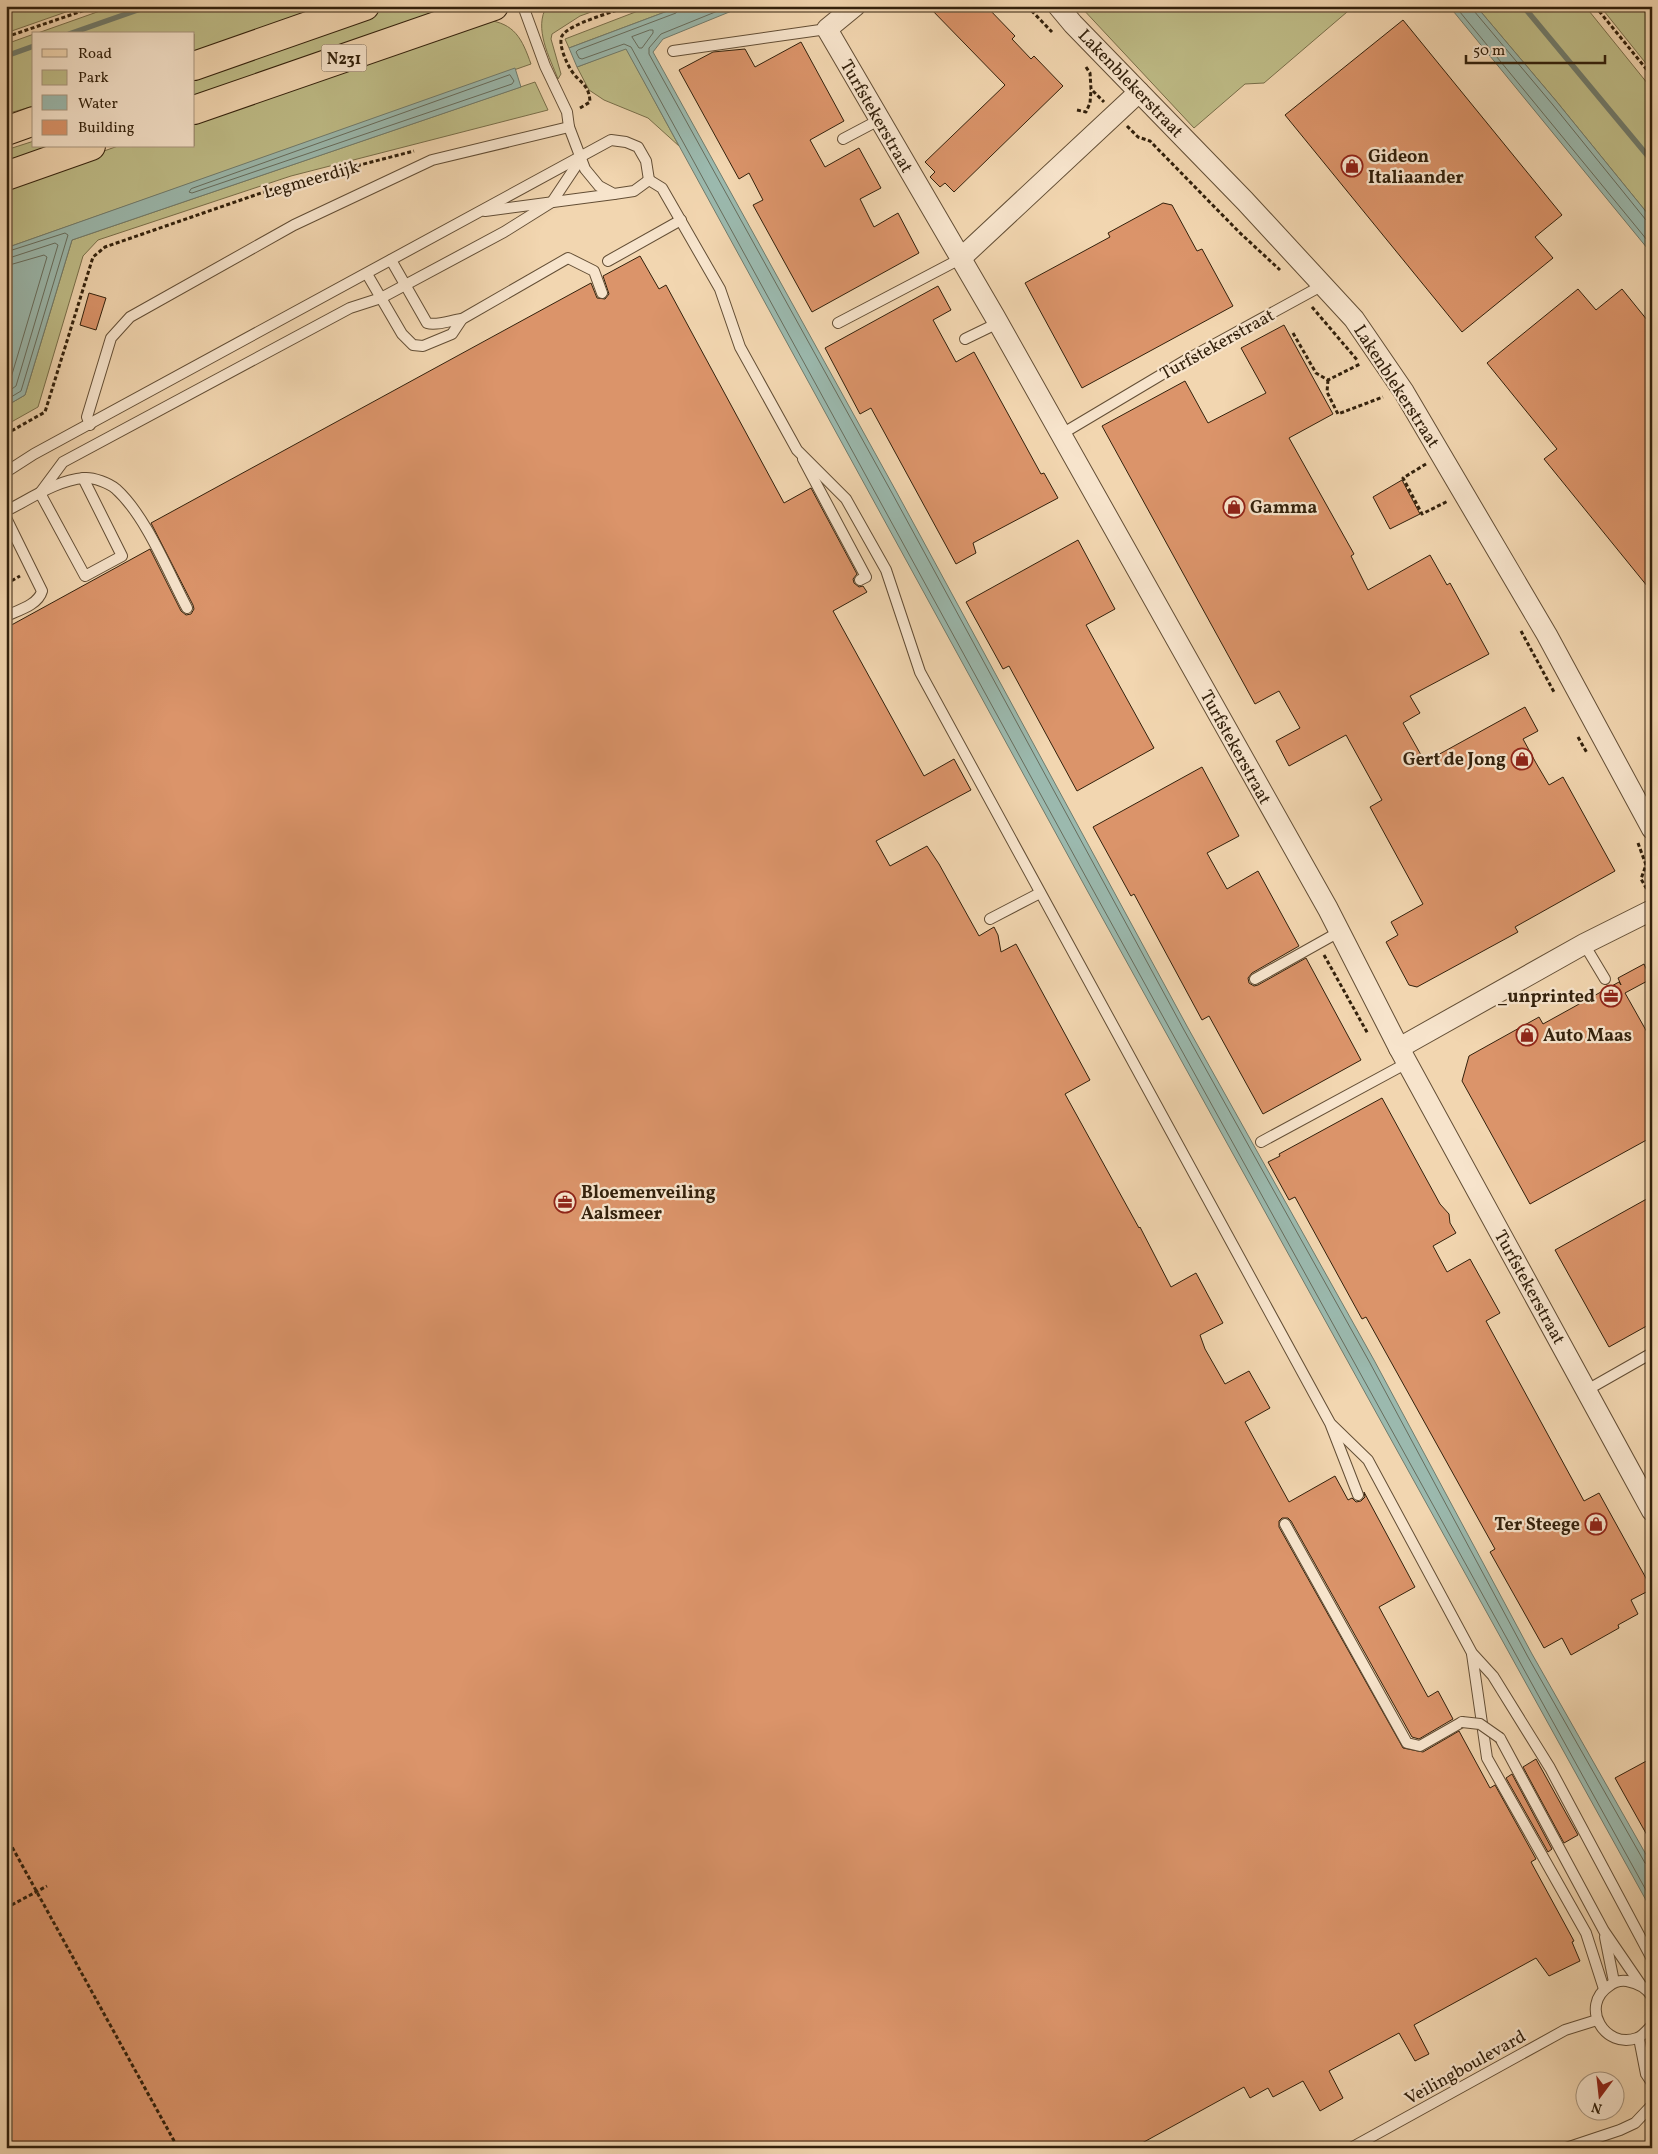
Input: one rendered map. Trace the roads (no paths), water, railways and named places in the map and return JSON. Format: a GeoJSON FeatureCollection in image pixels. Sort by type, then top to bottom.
{"type":"FeatureCollection","features":[{"type":"Feature","properties":{"kind":"main road","name":"N231"},"geometry":{"type":"LineString","coordinates":[[195,66],[365,6]]}},
{"type":"Feature","properties":{"kind":"main road","name":"N231"},"geometry":{"type":"LineString","coordinates":[[195,110],[494,6]]}},
{"type":"Feature","properties":{"kind":"main road"},"geometry":{"type":"LineString","coordinates":[[6,131],[32,122]]}},
{"type":"Feature","properties":{"kind":"main road"},"geometry":{"type":"LineString","coordinates":[[6,176],[85,148]]}},
{"type":"Feature","properties":{"kind":"street"},"geometry":{"type":"LineString","coordinates":[[827,29],[855,6]]}},
{"type":"Feature","properties":{"kind":"street","name":"Lakenblekerstraat"},"geometry":{"type":"LineString","coordinates":[[1058,6],[1245,201],[1354,319],[1404,392],[1549,639],[1643,833]]}},
{"type":"Feature","properties":{"kind":"street","name":"Turfstekerstraat"},"geometry":{"type":"LineString","coordinates":[[827,29],[998,323],[1339,932],[1403,1056],[1652,1512]]}},
{"type":"Feature","properties":{"kind":"street"},"geometry":{"type":"LineString","coordinates":[[960,259],[1139,92]]}},
{"type":"Feature","properties":{"kind":"street"},"geometry":{"type":"LineString","coordinates":[[1403,1056],[1584,944],[1652,910]]}},
{"type":"Feature","properties":{"kind":"lane"},"geometry":{"type":"LineString","coordinates":[[523,6],[545,66],[567,112],[569,127],[585,169],[599,186],[614,194]]}},
{"type":"Feature","properties":{"kind":"lane"},"geometry":{"type":"LineString","coordinates":[[673,51],[827,29]]}},
{"type":"Feature","properties":{"kind":"lane"},"geometry":{"type":"LineString","coordinates":[[843,139],[879,120]]}},
{"type":"Feature","properties":{"kind":"lane"},"geometry":{"type":"LineString","coordinates":[[90,425],[87,417],[111,338],[130,317],[294,225],[432,160],[569,127]]}},
{"type":"Feature","properties":{"kind":"lane"},"geometry":{"type":"LineString","coordinates":[[6,472],[476,212],[581,158],[611,140],[626,142],[638,147],[646,161],[648,180]]}},
{"type":"Feature","properties":{"kind":"lane"},"geometry":{"type":"LineString","coordinates":[[40,493],[63,462],[350,308],[381,298],[504,232],[552,202],[581,158]]}},
{"type":"Feature","properties":{"kind":"lane"},"geometry":{"type":"LineString","coordinates":[[476,212],[634,191],[648,180]]}},
{"type":"Feature","properties":{"kind":"lane"},"geometry":{"type":"LineString","coordinates":[[648,180],[662,188],[720,289],[740,347],[866,577],[860,580]]}},
{"type":"Feature","properties":{"kind":"lane"},"geometry":{"type":"LineString","coordinates":[[608,261],[681,220]]}},
{"type":"Feature","properties":{"kind":"lane"},"geometry":{"type":"LineString","coordinates":[[391,260],[427,323],[434,325],[450,320],[462,319],[568,258],[594,271],[602,293]]}},
{"type":"Feature","properties":{"kind":"lane"},"geometry":{"type":"LineString","coordinates":[[838,323],[960,259]]}},
{"type":"Feature","properties":{"kind":"lane"},"geometry":{"type":"LineString","coordinates":[[367,274],[402,334],[414,345],[423,346],[452,334],[462,319]]}},
{"type":"Feature","properties":{"kind":"lane","name":"Turfstekerstraat"},"geometry":{"type":"LineString","coordinates":[[1060,435],[1186,360],[1323,285]]}},
{"type":"Feature","properties":{"kind":"lane"},"geometry":{"type":"LineString","coordinates":[[965,339],[998,323]]}},
{"type":"Feature","properties":{"kind":"lane"},"geometry":{"type":"LineString","coordinates":[[797,450],[846,499],[886,570],[920,672],[1330,1422],[1358,1495]]}},
{"type":"Feature","properties":{"kind":"lane"},"geometry":{"type":"LineString","coordinates":[[40,493],[84,576],[122,556],[83,478]]}},
{"type":"Feature","properties":{"kind":"lane"},"geometry":{"type":"LineString","coordinates":[[6,511],[40,493],[83,478],[103,482],[115,488],[138,514],[187,608]]}},
{"type":"Feature","properties":{"kind":"lane"},"geometry":{"type":"LineString","coordinates":[[6,518],[42,591],[41,596],[35,602],[6,616]]}},
{"type":"Feature","properties":{"kind":"lane"},"geometry":{"type":"LineString","coordinates":[[990,919],[1040,893]]}},
{"type":"Feature","properties":{"kind":"lane"},"geometry":{"type":"LineString","coordinates":[[1255,979],[1339,932]]}},
{"type":"Feature","properties":{"kind":"lane"},"geometry":{"type":"LineString","coordinates":[[1584,944],[1605,979]]}},
{"type":"Feature","properties":{"kind":"lane"},"geometry":{"type":"LineString","coordinates":[[1261,1142],[1403,1056]]}},
{"type":"Feature","properties":{"kind":"lane"},"geometry":{"type":"LineString","coordinates":[[1586,1390],[1652,1353]]}},
{"type":"Feature","properties":{"kind":"lane"},"geometry":{"type":"LineString","coordinates":[[1330,1422],[1368,1460],[1472,1653],[1493,1676],[1550,1768],[1652,1959]]}},
{"type":"Feature","properties":{"kind":"lane"},"geometry":{"type":"LineString","coordinates":[[1285,1524],[1407,1743],[1420,1746],[1462,1722],[1480,1724],[1500,1738],[1604,1931],[1641,1985],[1652,1997]]}},
{"type":"Feature","properties":{"kind":"lane"},"geometry":{"type":"LineString","coordinates":[[1472,1653],[1487,1758],[1586,1933],[1604,1989]]}},
{"type":"Feature","properties":{"kind":"lane"},"geometry":{"type":"LineString","coordinates":[[1604,1931],[1614,1982]]}},
{"type":"Feature","properties":{"kind":"lane"},"geometry":{"type":"LineString","coordinates":[[1641,1985],[1625,1980],[1614,1982],[1604,1989],[1597,2000],[1595,2009],[1597,2020],[1605,2033],[1621,2040],[1639,2038],[1652,2025]]}},
{"type":"Feature","properties":{"kind":"lane","name":"Veilingboulevard"},"geometry":{"type":"LineString","coordinates":[[1351,2148],[1565,2030],[1597,2020]]}},
{"type":"Feature","properties":{"kind":"lane"},"geometry":{"type":"LineString","coordinates":[[1639,2038],[1646,2074],[1652,2083]]}},
{"type":"Feature","properties":{"kind":"lane"},"geometry":{"type":"LineString","coordinates":[[1566,2148],[1620,2130],[1634,2123],[1652,2105]]}},
{"type":"Feature","properties":{"kind":"water"},"geometry":{"type":"Polygon","coordinates":[[[681,6],[744,6],[663,39],[653,52],[896,491],[1188,1028],[1374,1360],[1532,1654],[1652,1865],[1652,1911],[1088,892],[626,49],[577,67],[569,48],[681,6]]]}},
{"type":"Feature","properties":{"kind":"water"},"geometry":{"type":"Polygon","coordinates":[[[1449,6],[1476,6],[1557,102],[1652,219],[1652,254],[1449,6]]]}},
{"type":"Feature","properties":{"kind":"water"},"geometry":{"type":"Polygon","coordinates":[[[515,68],[521,87],[72,240],[25,395],[6,406],[6,248],[515,68]]]}},
{"type":"Feature","properties":{"kind":"waterway"},"geometry":{"type":"LineString","coordinates":[[75,32],[149,6]]}},
{"type":"Feature","properties":{"kind":"waterway"},"geometry":{"type":"LineString","coordinates":[[1523,6],[1652,161]]}},
{"type":"Feature","properties":{"kind":"waterway"},"geometry":{"type":"LineString","coordinates":[[6,56],[32,47]]}},
{"type":"Feature","properties":{"kind":"place","name":"Gideon Italiaander"},"geometry":{"type":"Point","coordinates":[1352,166]}},
{"type":"Feature","properties":{"kind":"place","name":"Gamma"},"geometry":{"type":"Point","coordinates":[1234,507]}},
{"type":"Feature","properties":{"kind":"place","name":"Gert de Jong"},"geometry":{"type":"Point","coordinates":[1522,759]}},
{"type":"Feature","properties":{"kind":"place","name":"_unprinted"},"geometry":{"type":"Point","coordinates":[1611,996]}},
{"type":"Feature","properties":{"kind":"place","name":"Auto Maas"},"geometry":{"type":"Point","coordinates":[1527,1035]}},
{"type":"Feature","properties":{"kind":"place","name":"Bloemenveiling Aalsmeer"},"geometry":{"type":"Point","coordinates":[565,1202]}},
{"type":"Feature","properties":{"kind":"place","name":"Ter Steege"},"geometry":{"type":"Point","coordinates":[1596,1524]}}]}
